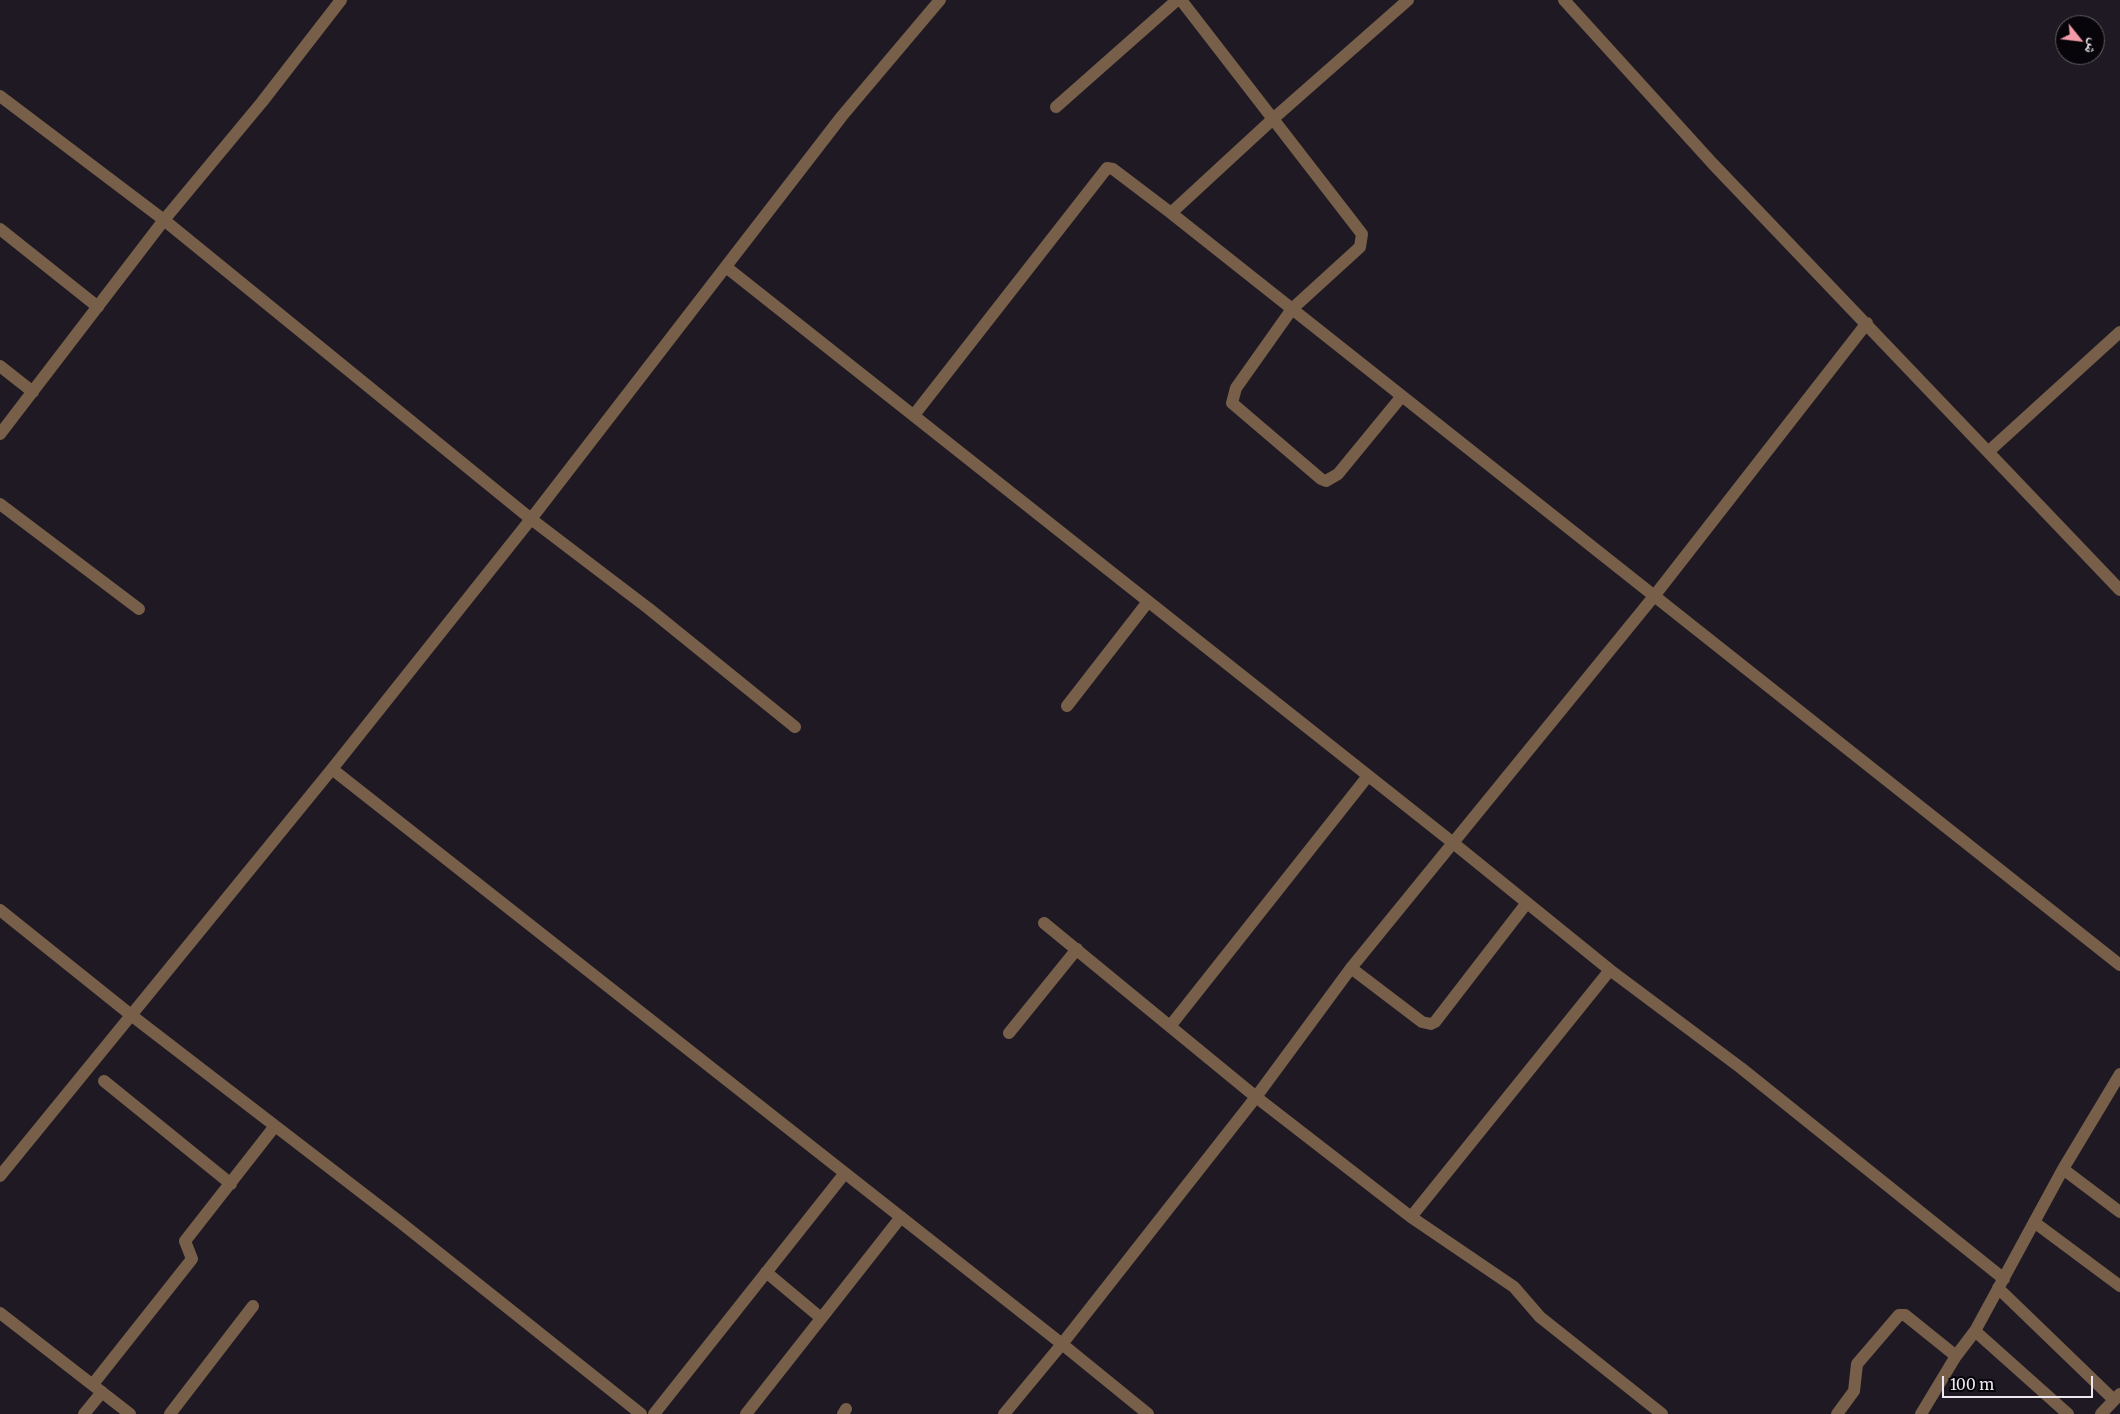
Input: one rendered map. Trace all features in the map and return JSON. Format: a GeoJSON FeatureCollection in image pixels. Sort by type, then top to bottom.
{"type":"FeatureCollection","features":[{"type":"Feature","properties":{"kind":"street"},"geometry":{"type":"LineString","coordinates":[[0,434],[164,220],[262,102],[341,0]]}},
{"type":"Feature","properties":{"kind":"street"},"geometry":{"type":"LineString","coordinates":[[0,1176],[332,768],[531,519],[842,116],[940,0]]}},
{"type":"Feature","properties":{"kind":"street"},"geometry":{"type":"LineString","coordinates":[[1056,107],[1177,0]]}},
{"type":"Feature","properties":{"kind":"street"},"geometry":{"type":"LineString","coordinates":[[1181,0],[1362,234],[1360,247],[1292,309],[1236,388],[1232,403],[1321,479],[1326,481],[1338,474],[1402,396]]}},
{"type":"Feature","properties":{"kind":"street"},"geometry":{"type":"LineString","coordinates":[[1171,213],[1274,118],[1408,0]]}},
{"type":"Feature","properties":{"kind":"street"},"geometry":{"type":"LineString","coordinates":[[1564,0],[1713,164],[1867,323],[2120,590]]}},
{"type":"Feature","properties":{"kind":"street"},"geometry":{"type":"LineString","coordinates":[[0,96],[164,220],[531,519],[648,608],[795,727]]}},
{"type":"Feature","properties":{"kind":"street"},"geometry":{"type":"LineString","coordinates":[[914,415],[1107,168],[1113,169],[1655,595],[1923,811],[2120,965]]}},
{"type":"Feature","properties":{"kind":"street"},"geometry":{"type":"LineString","coordinates":[[0,229],[98,307]]}},
{"type":"Feature","properties":{"kind":"street"},"geometry":{"type":"LineString","coordinates":[[726,267],[914,415],[1147,603],[1452,842],[1526,904],[1610,970],[1741,1068],[2001,1284],[2117,1397],[2101,1414]]}},
{"type":"Feature","properties":{"kind":"street"},"geometry":{"type":"LineString","coordinates":[[1004,1414],[1062,1344],[1256,1097],[1351,968],[1655,595],[1867,323]]}},
{"type":"Feature","properties":{"kind":"street"},"geometry":{"type":"LineString","coordinates":[[1988,452],[2120,332]]}},
{"type":"Feature","properties":{"kind":"street"},"geometry":{"type":"LineString","coordinates":[[0,366],[33,392]]}},
{"type":"Feature","properties":{"kind":"street"},"geometry":{"type":"LineString","coordinates":[[0,504],[139,609]]}},
{"type":"Feature","properties":{"kind":"street"},"geometry":{"type":"LineString","coordinates":[[1067,706],[1147,603]]}},
{"type":"Feature","properties":{"kind":"street"},"geometry":{"type":"LineString","coordinates":[[332,768],[1062,1344],[1148,1414]]}},
{"type":"Feature","properties":{"kind":"street"},"geometry":{"type":"LineString","coordinates":[[1171,1025],[1368,776]]}},
{"type":"Feature","properties":{"kind":"street"},"geometry":{"type":"LineString","coordinates":[[1351,968],[1422,1022],[1431,1024],[1526,904]]}},
{"type":"Feature","properties":{"kind":"street"},"geometry":{"type":"LineString","coordinates":[[0,910],[130,1015],[400,1222],[641,1414]]}},
{"type":"Feature","properties":{"kind":"street"},"geometry":{"type":"LineString","coordinates":[[1044,923],[1171,1025],[1256,1097],[1410,1218],[1514,1287],[1540,1318],[1662,1414]]}},
{"type":"Feature","properties":{"kind":"street"},"geometry":{"type":"LineString","coordinates":[[1009,1033],[1077,949]]}},
{"type":"Feature","properties":{"kind":"street"},"geometry":{"type":"LineString","coordinates":[[1410,1218],[1610,970]]}},
{"type":"Feature","properties":{"kind":"street"},"geometry":{"type":"LineString","coordinates":[[1921,1414],[1956,1356],[1974,1331],[2063,1169],[2119,1077]]}},
{"type":"Feature","properties":{"kind":"street"},"geometry":{"type":"LineString","coordinates":[[104,1081],[231,1184]]}},
{"type":"Feature","properties":{"kind":"street"},"geometry":{"type":"LineString","coordinates":[[84,1414],[97,1388],[192,1259],[185,1242],[275,1126]]}},
{"type":"Feature","properties":{"kind":"street"},"geometry":{"type":"LineString","coordinates":[[2063,1169],[2120,1212]]}},
{"type":"Feature","properties":{"kind":"street"},"geometry":{"type":"LineString","coordinates":[[654,1414],[845,1173]]}},
{"type":"Feature","properties":{"kind":"street"},"geometry":{"type":"LineString","coordinates":[[746,1414],[901,1217]]}},
{"type":"Feature","properties":{"kind":"street"},"geometry":{"type":"LineString","coordinates":[[2034,1222],[2120,1286]]}},
{"type":"Feature","properties":{"kind":"street"},"geometry":{"type":"LineString","coordinates":[[766,1272],[822,1318]]}},
{"type":"Feature","properties":{"kind":"street"},"geometry":{"type":"LineString","coordinates":[[170,1414],[253,1306]]}},
{"type":"Feature","properties":{"kind":"street"},"geometry":{"type":"LineString","coordinates":[[0,1313],[130,1414]]}},
{"type":"Feature","properties":{"kind":"street"},"geometry":{"type":"LineString","coordinates":[[1837,1414],[1854,1391],[1857,1364],[1899,1315],[1905,1315],[1956,1356]]}},
{"type":"Feature","properties":{"kind":"street"},"geometry":{"type":"LineString","coordinates":[[1974,1331],[2068,1414]]}}]}
